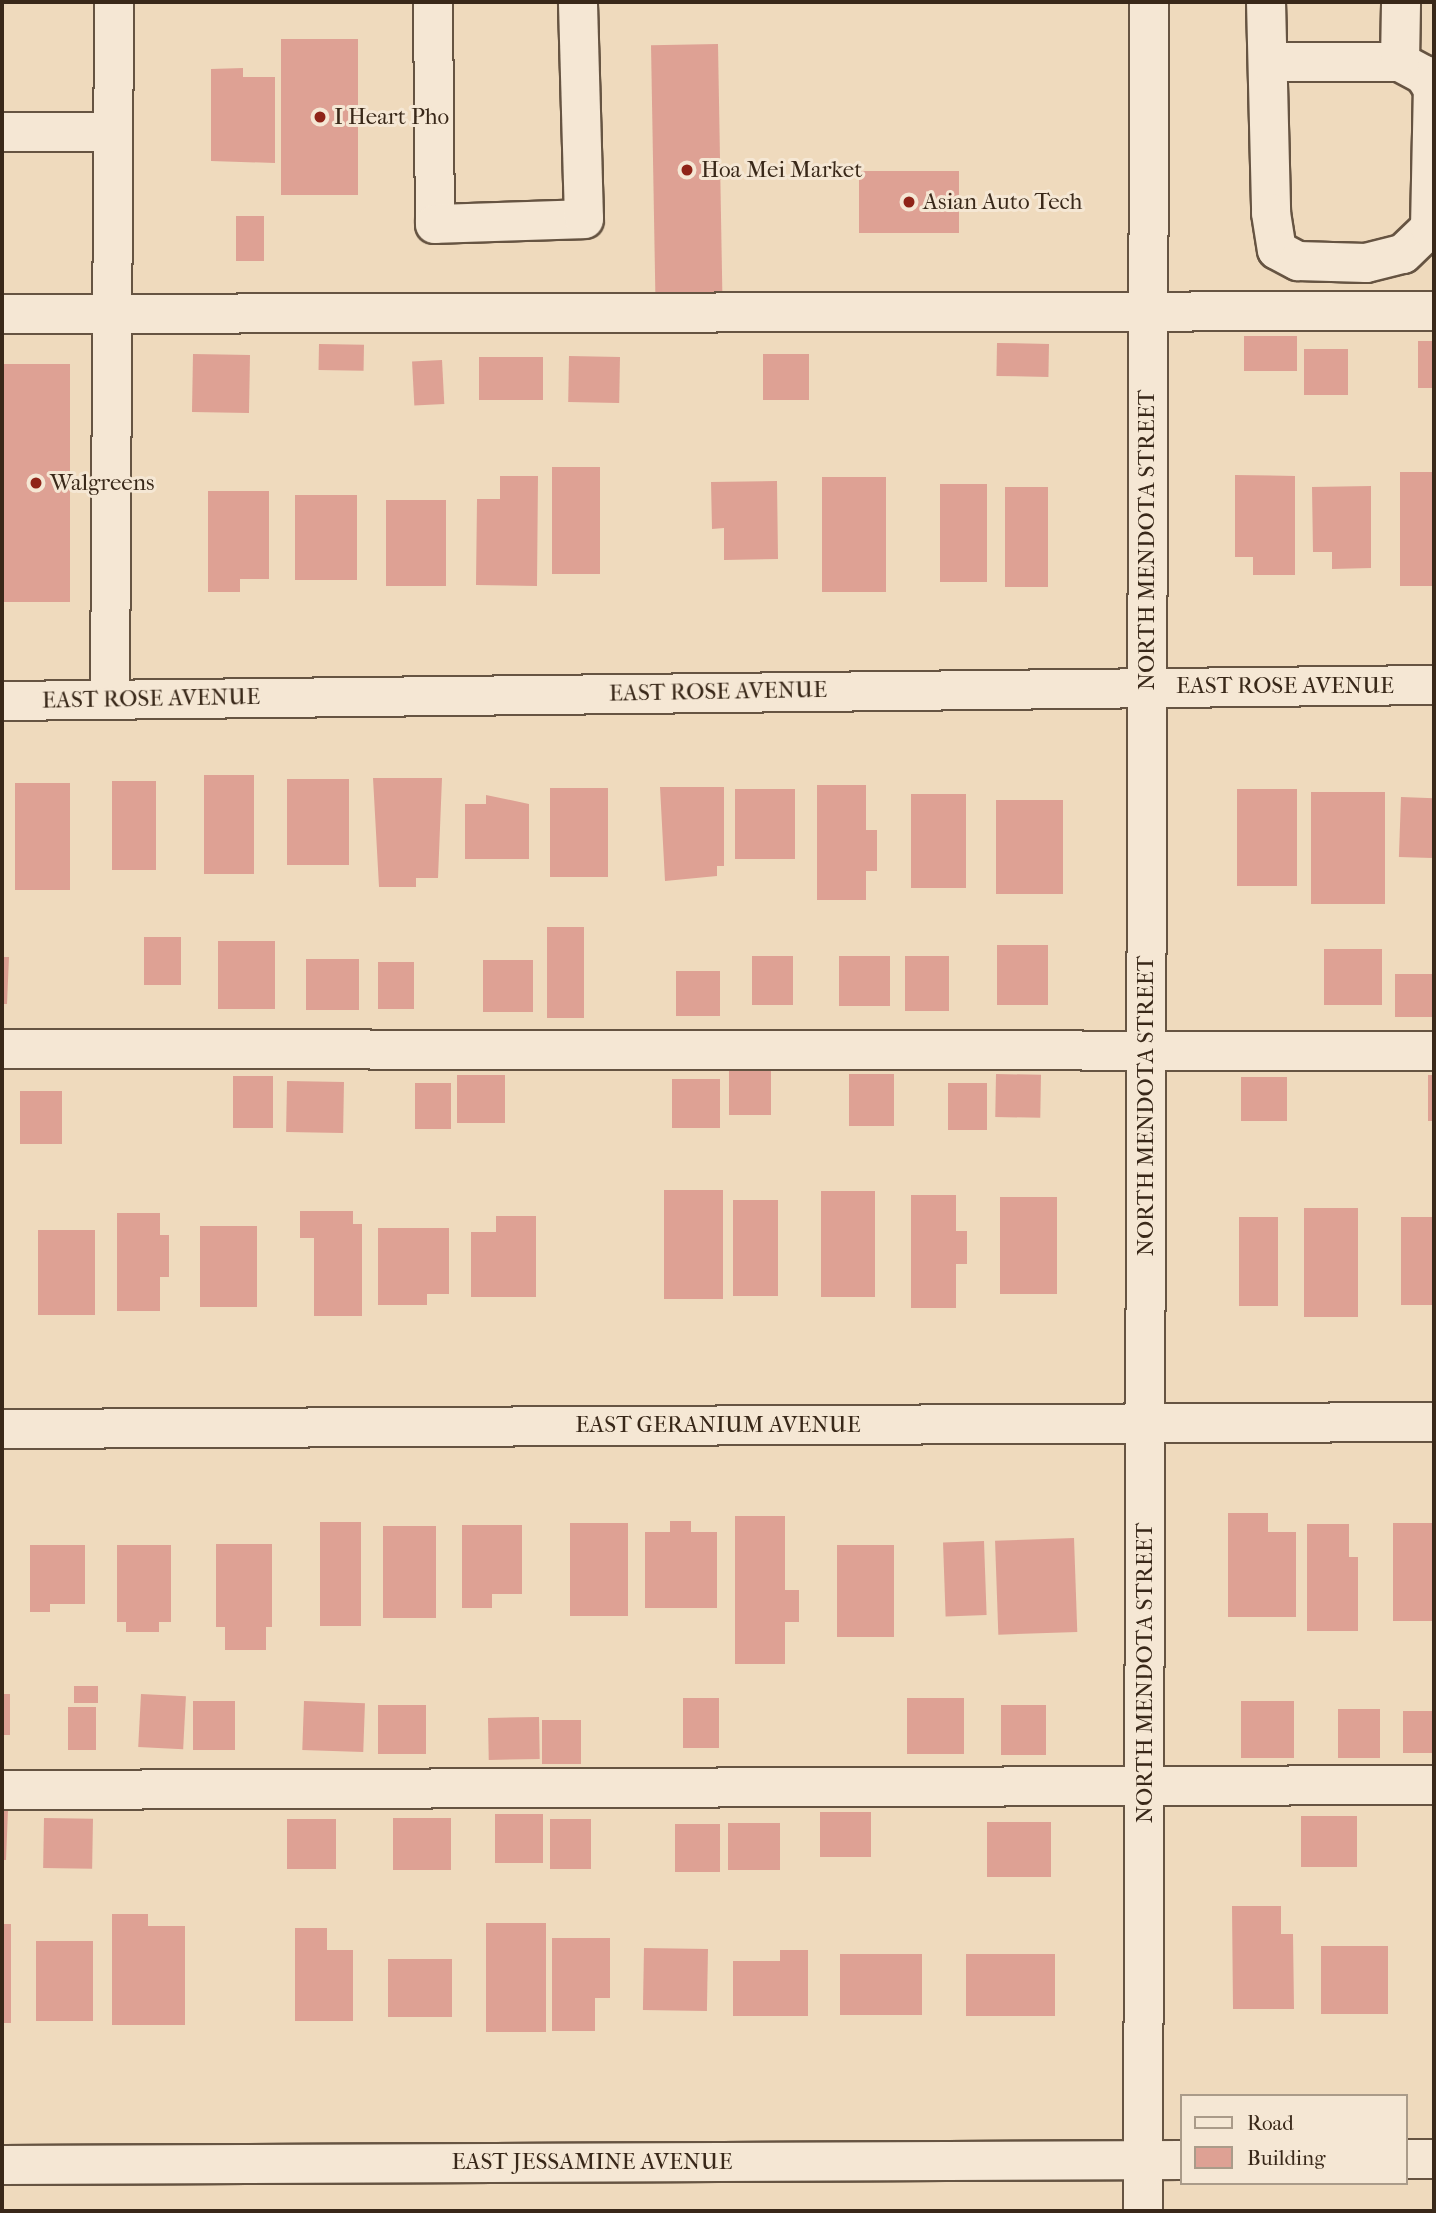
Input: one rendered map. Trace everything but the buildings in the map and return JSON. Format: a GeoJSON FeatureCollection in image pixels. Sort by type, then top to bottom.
{"type":"FeatureCollection","features":[{"type":"Feature","properties":{"kind":"street"},"geometry":{"type":"LineString","coordinates":[[110,700],[114,2]]}},
{"type":"Feature","properties":{"kind":"street"},"geometry":{"type":"LineString","coordinates":[[433,2],[435,224],[584,219],[578,2]]}},
{"type":"Feature","properties":{"kind":"street","name":"NORTH MENDOTA STREET"},"geometry":{"type":"LineString","coordinates":[[1143,2211],[1149,2]]}},
{"type":"Feature","properties":{"kind":"street"},"geometry":{"type":"LineString","coordinates":[[1266,2],[1268,62],[1277,250],[1298,261],[1366,262],[1403,254],[1430,229],[1433,89],[1424,75],[1400,62],[1268,62]]}},
{"type":"Feature","properties":{"kind":"street"},"geometry":{"type":"LineString","coordinates":[[1400,62],[1401,2]]}},
{"type":"Feature","properties":{"kind":"street"},"geometry":{"type":"LineString","coordinates":[[2,132],[113,132]]}},
{"type":"Feature","properties":{"kind":"street"},"geometry":{"type":"LineString","coordinates":[[2,314],[1434,312]]}},
{"type":"Feature","properties":{"kind":"street","name":"EAST ROSE AVENUE"},"geometry":{"type":"LineString","coordinates":[[2,701],[1434,685]]}},
{"type":"Feature","properties":{"kind":"street"},"geometry":{"type":"LineString","coordinates":[[2,1049],[1434,1051]]}},
{"type":"Feature","properties":{"kind":"street","name":"EAST GERANIUM AVENUE"},"geometry":{"type":"LineString","coordinates":[[2,1429],[1434,1422]]}},
{"type":"Feature","properties":{"kind":"street"},"geometry":{"type":"LineString","coordinates":[[2,1790],[1434,1785]]}},
{"type":"Feature","properties":{"kind":"street"},"geometry":{"type":"LineString","coordinates":[[1408,2159],[1434,2159]]}},
{"type":"Feature","properties":{"kind":"street","name":"EAST JESSAMINE AVENUE"},"geometry":{"type":"LineString","coordinates":[[2,2165],[1180,2160]]}},
{"type":"Feature","properties":{"kind":"place","name":"I Heart Pho"},"geometry":{"type":"Point","coordinates":[320,117]}},
{"type":"Feature","properties":{"kind":"place","name":"Hoa Mei Market"},"geometry":{"type":"Point","coordinates":[687,170]}},
{"type":"Feature","properties":{"kind":"place","name":"Asian Auto Tech"},"geometry":{"type":"Point","coordinates":[909,202]}},
{"type":"Feature","properties":{"kind":"place","name":"Walgreens"},"geometry":{"type":"Point","coordinates":[36,483]}}]}
